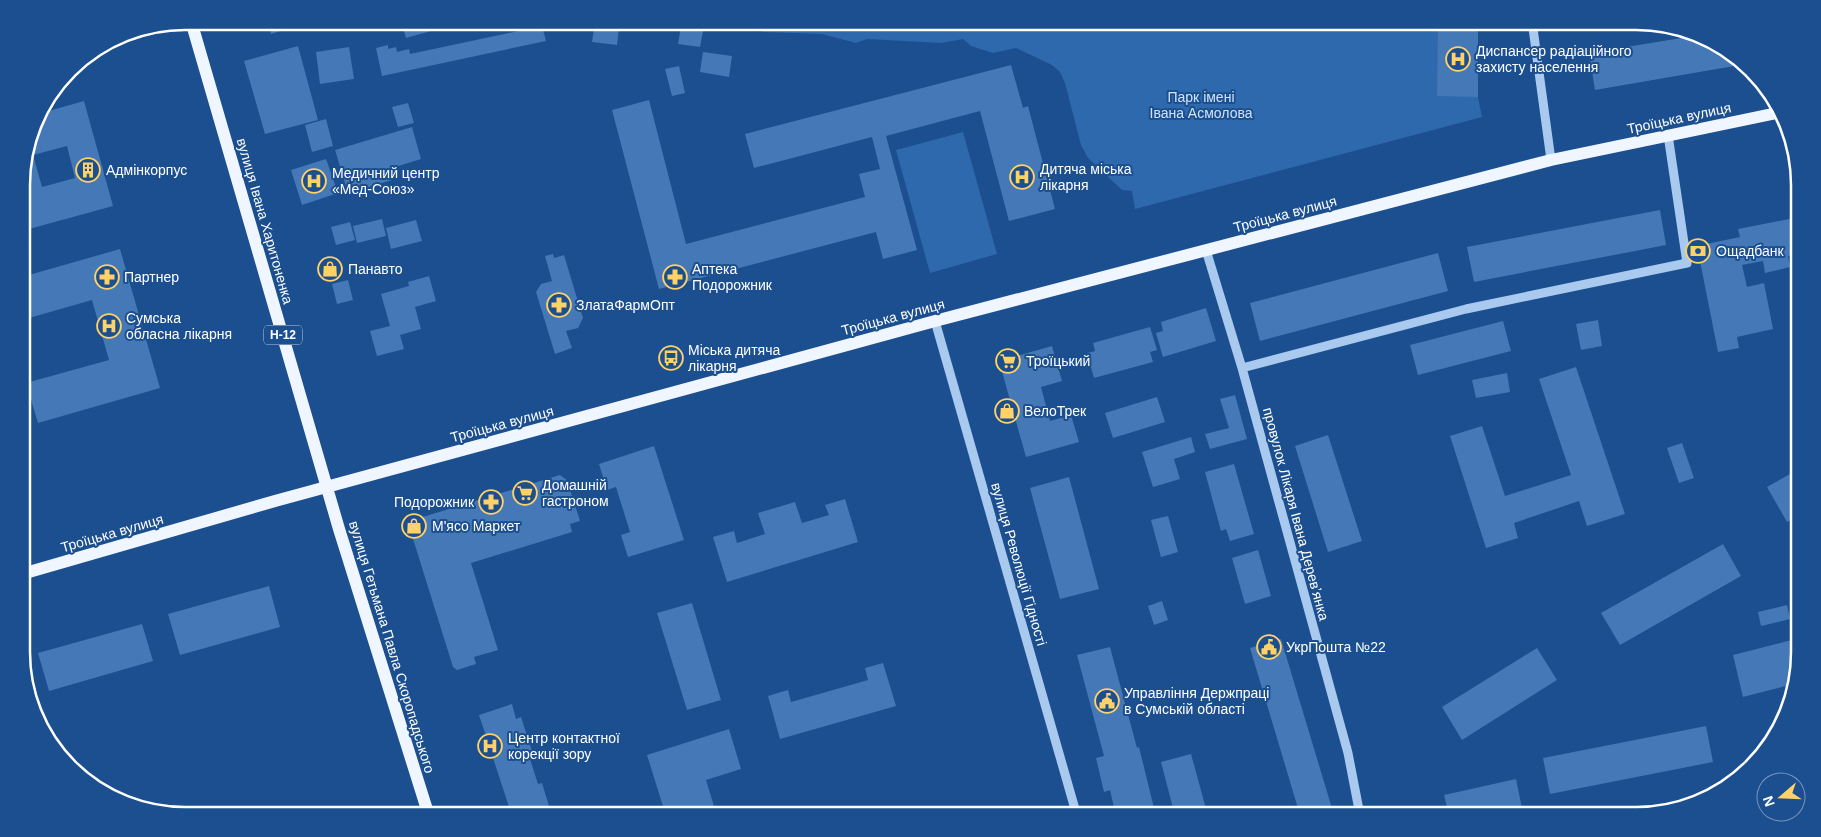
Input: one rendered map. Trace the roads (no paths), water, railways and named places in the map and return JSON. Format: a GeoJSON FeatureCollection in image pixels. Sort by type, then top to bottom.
{"type":"FeatureCollection","features":[{"type":"Feature","properties":{"kind":"main road","name":"вулиця Івана Харитоненка"},"geometry":{"type":"LineString","coordinates":[[194,30],[327,486]]}},
{"type":"Feature","properties":{"kind":"main road","name":"Троїцька вулиця"},"geometry":{"type":"LineString","coordinates":[[30,572],[327,486],[1206,250],[1551,160],[1773,114]]}},
{"type":"Feature","properties":{"kind":"main road","name":"вулиця Гетьмана Павла Скоропадського"},"geometry":{"type":"LineString","coordinates":[[327,486],[426,807]]}},
{"type":"Feature","properties":{"kind":"street"},"geometry":{"type":"LineString","coordinates":[[1533,30],[1551,160]]}},
{"type":"Feature","properties":{"kind":"street"},"geometry":{"type":"LineString","coordinates":[[1242,368],[1466,309],[1687,263],[1668,135]]}},
{"type":"Feature","properties":{"kind":"street","name":"провулок Лікаря Івана Деревʼянка"},"geometry":{"type":"LineString","coordinates":[[1206,250],[1242,368],[1348,753],[1358,807]]}},
{"type":"Feature","properties":{"kind":"street","name":"вулиця Революції Гідності"},"geometry":{"type":"LineString","coordinates":[[936,321],[1074,807]]}},
{"type":"Feature","properties":{"kind":"place","name":"Диспансер радіаційного захисту населення"},"geometry":{"type":"Point","coordinates":[1458,59]}},
{"type":"Feature","properties":{"kind":"place","name":"Адмінкорпус"},"geometry":{"type":"Point","coordinates":[88,170]}},
{"type":"Feature","properties":{"kind":"place","name":"Дитяча міська лікарня"},"geometry":{"type":"Point","coordinates":[1022,177]}},
{"type":"Feature","properties":{"kind":"place","name":"Медичний центр «Мед-Союз»"},"geometry":{"type":"Point","coordinates":[314,181]}},
{"type":"Feature","properties":{"kind":"place","name":"Ощадбанк"},"geometry":{"type":"Point","coordinates":[1698,251]}},
{"type":"Feature","properties":{"kind":"place","name":"Панавто"},"geometry":{"type":"Point","coordinates":[330,269]}},
{"type":"Feature","properties":{"kind":"place","name":"Партнер"},"geometry":{"type":"Point","coordinates":[107,277]}},
{"type":"Feature","properties":{"kind":"place","name":"Аптека Подорожник"},"geometry":{"type":"Point","coordinates":[675,277]}},
{"type":"Feature","properties":{"kind":"place","name":"ЗлатаФармОпт"},"geometry":{"type":"Point","coordinates":[559,305]}},
{"type":"Feature","properties":{"kind":"place","name":"Сумська обласна лікарня"},"geometry":{"type":"Point","coordinates":[109,326]}},
{"type":"Feature","properties":{"kind":"place","name":"Міська дитяча лікарня"},"geometry":{"type":"Point","coordinates":[671,358]}},
{"type":"Feature","properties":{"kind":"place","name":"Троїцький"},"geometry":{"type":"Point","coordinates":[1008,361]}},
{"type":"Feature","properties":{"kind":"place","name":"ВелоТрек"},"geometry":{"type":"Point","coordinates":[1007,411]}},
{"type":"Feature","properties":{"kind":"place","name":"Домашній гастроном"},"geometry":{"type":"Point","coordinates":[525,493]}},
{"type":"Feature","properties":{"kind":"place","name":"Подорожник"},"geometry":{"type":"Point","coordinates":[491,502]}},
{"type":"Feature","properties":{"kind":"place","name":"М'ясо Маркет"},"geometry":{"type":"Point","coordinates":[414,526]}},
{"type":"Feature","properties":{"kind":"place","name":"УкрПошта №22"},"geometry":{"type":"Point","coordinates":[1269,647]}},
{"type":"Feature","properties":{"kind":"place","name":"Управління Держпраці в Сумській області"},"geometry":{"type":"Point","coordinates":[1107,701]}},
{"type":"Feature","properties":{"kind":"place","name":"Центр контактної корекції зору"},"geometry":{"type":"Point","coordinates":[490,746]}},
{"type":"Feature","properties":{"kind":"park label","name":"Парк імені Івана Асмолова"},"geometry":{"type":"Point","coordinates":[1201,105]}}]}
